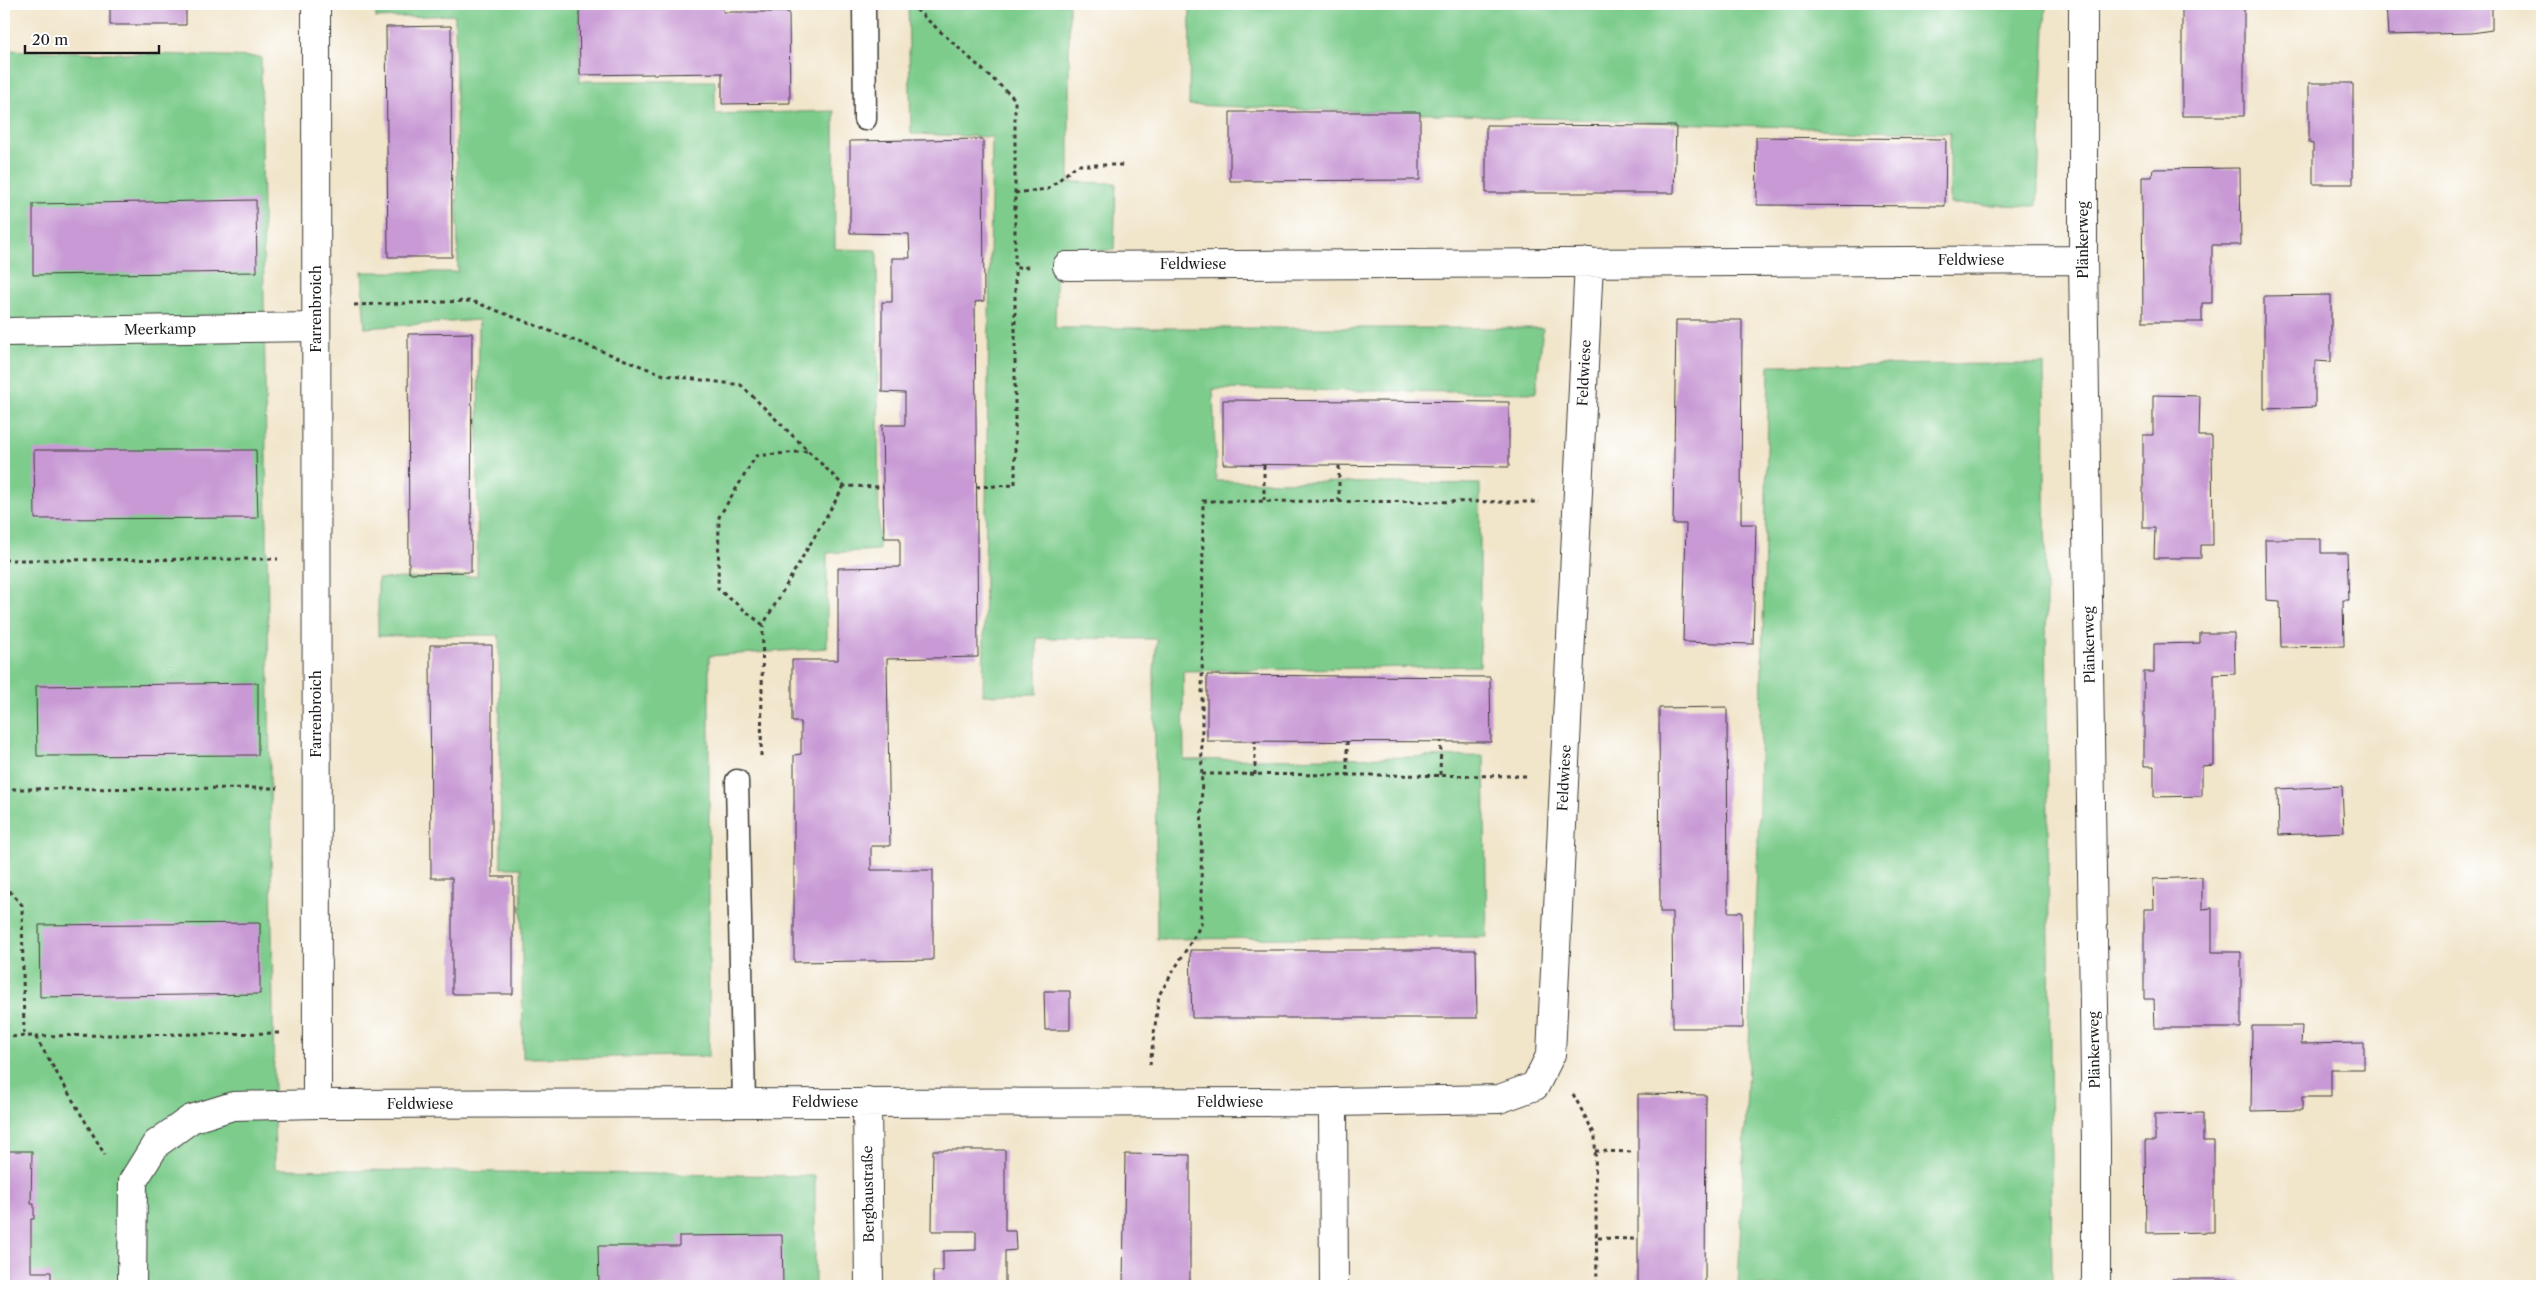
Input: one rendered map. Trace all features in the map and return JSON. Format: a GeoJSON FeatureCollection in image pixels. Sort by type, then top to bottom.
{"type":"FeatureCollection","features":[{"type":"Feature","properties":{"kind":"street","name":"Farrenbroich"},"geometry":{"type":"LineString","coordinates":[[316,4],[317,1104]]}},
{"type":"Feature","properties":{"kind":"street","name":"Plänkerweg"},"geometry":{"type":"LineString","coordinates":[[2083,4],[2083,260],[2096,1143],[2096,1286]]}},
{"type":"Feature","properties":{"kind":"street","name":"Feldwiese"},"geometry":{"type":"LineString","coordinates":[[1067,266],[2083,260]]}},
{"type":"Feature","properties":{"kind":"street","name":"Feldwiese"},"geometry":{"type":"LineString","coordinates":[[317,1104],[1499,1100],[1535,1086],[1551,1054],[1590,262]]}},
{"type":"Feature","properties":{"kind":"street","name":"Meerkamp"},"geometry":{"type":"LineString","coordinates":[[4,332],[316,316]]}},
{"type":"Feature","properties":{"kind":"street","name":"Bergbaustraße"},"geometry":{"type":"LineString","coordinates":[[867,1102],[869,1286]]}},
{"type":"Feature","properties":{"kind":"street"},"geometry":{"type":"LineString","coordinates":[[1334,1102],[1334,1286]]}},
{"type":"Feature","properties":{"kind":"street"},"geometry":{"type":"LineString","coordinates":[[132,1286],[133,1181],[156,1144],[191,1119],[233,1106],[317,1104]]}},
{"type":"Feature","properties":{"kind":"lane"},"geometry":{"type":"LineString","coordinates":[[864,4],[865,119]]}},
{"type":"Feature","properties":{"kind":"lane"},"geometry":{"type":"LineString","coordinates":[[738,781],[744,1103]]}},
{"type":"Feature","properties":{"kind":"path"},"geometry":{"type":"LineString","coordinates":[[910,4],[1015,98],[1015,485],[976,487]]}},
{"type":"Feature","properties":{"kind":"path"},"geometry":{"type":"LineString","coordinates":[[1015,193],[1048,190],[1077,165],[1126,165]]}},
{"type":"Feature","properties":{"kind":"path"},"geometry":{"type":"LineString","coordinates":[[1015,268],[1067,266]]}},
{"type":"Feature","properties":{"kind":"path"},"geometry":{"type":"LineString","coordinates":[[316,316],[472,301],[664,375],[741,385],[844,486],[883,487]]}},
{"type":"Feature","properties":{"kind":"path"},"geometry":{"type":"LineString","coordinates":[[764,624],[718,589],[719,517],[756,456],[808,451]]}},
{"type":"Feature","properties":{"kind":"path"},"geometry":{"type":"LineString","coordinates":[[1264,465],[1264,500]]}},
{"type":"Feature","properties":{"kind":"path"},"geometry":{"type":"LineString","coordinates":[[1339,466],[1339,501]]}},
{"type":"Feature","properties":{"kind":"path"},"geometry":{"type":"LineString","coordinates":[[738,781],[761,766],[764,624],[844,486]]}},
{"type":"Feature","properties":{"kind":"path"},"geometry":{"type":"LineString","coordinates":[[1146,1102],[1159,995],[1200,925],[1203,501],[1578,502]]}},
{"type":"Feature","properties":{"kind":"path"},"geometry":{"type":"LineString","coordinates":[[4,560],[316,558]]}},
{"type":"Feature","properties":{"kind":"path"},"geometry":{"type":"LineString","coordinates":[[1255,741],[1255,775]]}},
{"type":"Feature","properties":{"kind":"path"},"geometry":{"type":"LineString","coordinates":[[1347,741],[1347,775]]}},
{"type":"Feature","properties":{"kind":"path"},"geometry":{"type":"LineString","coordinates":[[1440,775],[1441,741]]}},
{"type":"Feature","properties":{"kind":"path"},"geometry":{"type":"LineString","coordinates":[[1202,774],[1564,776]]}},
{"type":"Feature","properties":{"kind":"path"},"geometry":{"type":"LineString","coordinates":[[4,789],[316,788]]}},
{"type":"Feature","properties":{"kind":"path"},"geometry":{"type":"LineString","coordinates":[[4,885],[22,905],[24,1036]]}},
{"type":"Feature","properties":{"kind":"path"},"geometry":{"type":"LineString","coordinates":[[4,1037],[317,1033]]}},
{"type":"Feature","properties":{"kind":"path"},"geometry":{"type":"LineString","coordinates":[[35,1036],[110,1163],[133,1181]]}},
{"type":"Feature","properties":{"kind":"path"},"geometry":{"type":"LineString","coordinates":[[1551,1054],[1595,1135],[1598,1238],[1597,1286]]}},
{"type":"Feature","properties":{"kind":"path"},"geometry":{"type":"LineString","coordinates":[[1595,1151],[1634,1152]]}},
{"type":"Feature","properties":{"kind":"path"},"geometry":{"type":"LineString","coordinates":[[1598,1238],[1634,1239]]}},
{"type":"Feature","properties":{"kind":"green space"},"geometry":{"type":"Polygon","coordinates":[[[376,4],[579,4],[580,81],[715,81],[715,114],[834,111],[835,249],[877,250],[879,550],[827,553],[827,648],[709,656],[709,1056],[523,1058],[521,868],[501,868],[499,635],[378,636],[378,579],[477,576],[479,320],[365,328],[361,272],[458,272],[455,15],[376,18],[376,4]]]}},
{"type":"Feature","properties":{"kind":"green space"},"geometry":{"type":"Polygon","coordinates":[[[908,4],[1069,4],[1069,182],[1116,183],[1114,250],[1057,252],[1055,328],[1543,328],[1536,393],[1213,389],[1216,481],[1480,484],[1480,666],[1183,671],[1184,760],[1484,756],[1487,937],[1157,939],[1154,671],[1157,639],[1037,638],[1037,694],[983,695],[992,137],[911,134],[908,4]]]}},
{"type":"Feature","properties":{"kind":"green space"},"geometry":{"type":"Polygon","coordinates":[[[1190,4],[2046,4],[2037,206],[1950,204],[1950,133],[1189,105],[1190,4]]]}},
{"type":"Feature","properties":{"kind":"green space"},"geometry":{"type":"Polygon","coordinates":[[[4,50],[261,57],[275,1169],[815,1176],[815,1286],[4,1286],[4,50]]]}},
{"type":"Feature","properties":{"kind":"green space"},"geometry":{"type":"Polygon","coordinates":[[[2044,364],[2052,1286],[1738,1286],[1758,846],[1769,365],[2044,364]]]}},
{"type":"Feature","properties":{"kind":"building"},"geometry":{"type":"Polygon","coordinates":[[[110,4],[186,4],[186,25],[110,25],[110,4]]]}},
{"type":"Feature","properties":{"kind":"building"},"geometry":{"type":"Polygon","coordinates":[[[579,4],[723,4],[723,12],[789,12],[790,103],[722,104],[722,73],[580,75],[579,4]]]}},
{"type":"Feature","properties":{"kind":"building"},"geometry":{"type":"Polygon","coordinates":[[[2182,4],[2244,4],[2244,116],[2182,116],[2182,4]]]}},
{"type":"Feature","properties":{"kind":"building"},"geometry":{"type":"Polygon","coordinates":[[[2386,4],[2492,4],[2492,30],[2472,33],[2388,35],[2386,4]]]}},
{"type":"Feature","properties":{"kind":"building"},"geometry":{"type":"Polygon","coordinates":[[[451,26],[452,257],[388,257],[386,27],[451,26]]]}},
{"type":"Feature","properties":{"kind":"building"},"geometry":{"type":"Polygon","coordinates":[[[2309,83],[2353,83],[2353,184],[2313,184],[2313,144],[2309,143],[2309,83]]]}},
{"type":"Feature","properties":{"kind":"building"},"geometry":{"type":"Polygon","coordinates":[[[1230,112],[1420,112],[1420,180],[1230,181],[1230,112]]]}},
{"type":"Feature","properties":{"kind":"building"},"geometry":{"type":"Polygon","coordinates":[[[1486,125],[1676,126],[1674,193],[1486,193],[1486,125]]]}},
{"type":"Feature","properties":{"kind":"building"},"geometry":{"type":"Polygon","coordinates":[[[1756,137],[1946,139],[1945,206],[1757,205],[1756,137]]]}},
{"type":"Feature","properties":{"kind":"building"},"geometry":{"type":"Polygon","coordinates":[[[983,139],[984,301],[975,302],[978,657],[887,659],[890,846],[871,846],[871,870],[933,870],[933,960],[794,962],[794,755],[801,754],[801,722],[792,722],[792,660],[838,660],[838,568],[900,567],[900,538],[884,538],[882,425],[905,425],[905,393],[882,392],[882,302],[892,302],[892,258],[910,258],[909,234],[850,233],[850,141],[983,139]]]}},
{"type":"Feature","properties":{"kind":"building"},"geometry":{"type":"Polygon","coordinates":[[[2240,168],[2241,245],[2212,245],[2212,303],[2202,303],[2202,322],[2143,322],[2142,177],[2152,177],[2153,169],[2240,168]]]}},
{"type":"Feature","properties":{"kind":"building"},"geometry":{"type":"Polygon","coordinates":[[[256,200],[257,272],[33,275],[33,204],[256,200]]]}},
{"type":"Feature","properties":{"kind":"building"},"geometry":{"type":"Polygon","coordinates":[[[2331,295],[2331,362],[2315,361],[2315,407],[2264,409],[2264,296],[2331,295]]]}},
{"type":"Feature","properties":{"kind":"building"},"geometry":{"type":"Polygon","coordinates":[[[1676,320],[1742,320],[1741,524],[1756,524],[1753,644],[1683,642],[1686,524],[1673,524],[1676,320]]]}},
{"type":"Feature","properties":{"kind":"building"},"geometry":{"type":"Polygon","coordinates":[[[472,333],[471,572],[409,573],[408,334],[472,333]]]}},
{"type":"Feature","properties":{"kind":"building"},"geometry":{"type":"Polygon","coordinates":[[[2153,395],[2200,396],[2199,436],[2212,436],[2213,545],[2201,545],[2201,558],[2154,558],[2155,528],[2143,528],[2143,435],[2153,435],[2153,395]]]}},
{"type":"Feature","properties":{"kind":"building"},"geometry":{"type":"Polygon","coordinates":[[[1223,400],[1509,402],[1509,467],[1223,464],[1223,400]]]}},
{"type":"Feature","properties":{"kind":"building"},"geometry":{"type":"Polygon","coordinates":[[[34,450],[256,450],[258,518],[35,519],[34,450]]]}},
{"type":"Feature","properties":{"kind":"building"},"geometry":{"type":"Polygon","coordinates":[[[2265,539],[2321,539],[2321,553],[2347,553],[2349,600],[2343,600],[2344,646],[2281,647],[2280,601],[2266,600],[2265,539]]]}},
{"type":"Feature","properties":{"kind":"building"},"geometry":{"type":"Polygon","coordinates":[[[2200,633],[2234,633],[2235,674],[2214,675],[2214,765],[2202,766],[2202,796],[2154,797],[2154,766],[2144,766],[2144,672],[2154,672],[2154,644],[2200,643],[2200,633]]]}},
{"type":"Feature","properties":{"kind":"building"},"geometry":{"type":"Polygon","coordinates":[[[430,645],[492,645],[492,877],[513,877],[513,994],[452,994],[452,878],[431,878],[430,645]]]}},
{"type":"Feature","properties":{"kind":"building"},"geometry":{"type":"Polygon","coordinates":[[[1207,675],[1490,677],[1491,742],[1207,741],[1207,675]]]}},
{"type":"Feature","properties":{"kind":"building"},"geometry":{"type":"Polygon","coordinates":[[[258,683],[258,755],[37,756],[36,686],[258,683]]]}},
{"type":"Feature","properties":{"kind":"building"},"geometry":{"type":"Polygon","coordinates":[[[1727,707],[1728,912],[1742,912],[1743,1028],[1673,1028],[1672,912],[1660,912],[1659,708],[1727,707]]]}},
{"type":"Feature","properties":{"kind":"building"},"geometry":{"type":"Polygon","coordinates":[[[2342,786],[2344,832],[2279,835],[2278,789],[2342,786]]]}},
{"type":"Feature","properties":{"kind":"building"},"geometry":{"type":"Polygon","coordinates":[[[2202,877],[2202,909],[2212,908],[2212,952],[2241,952],[2241,1028],[2155,1028],[2154,999],[2144,999],[2144,909],[2154,909],[2153,879],[2202,877]]]}},
{"type":"Feature","properties":{"kind":"building"},"geometry":{"type":"Polygon","coordinates":[[[260,923],[260,994],[40,997],[39,925],[260,923]]]}},
{"type":"Feature","properties":{"kind":"building"},"geometry":{"type":"Polygon","coordinates":[[[1190,950],[1476,950],[1477,1018],[1192,1018],[1190,950]]]}},
{"type":"Feature","properties":{"kind":"building"},"geometry":{"type":"Polygon","coordinates":[[[1044,991],[1070,991],[1070,1030],[1045,1030],[1044,991]]]}},
{"type":"Feature","properties":{"kind":"building"},"geometry":{"type":"Polygon","coordinates":[[[2252,1026],[2302,1026],[2301,1044],[2364,1043],[2364,1069],[2331,1069],[2331,1097],[2302,1097],[2302,1110],[2251,1111],[2252,1026]]]}},
{"type":"Feature","properties":{"kind":"building"},"geometry":{"type":"Polygon","coordinates":[[[1638,1094],[1706,1095],[1705,1286],[1638,1286],[1638,1094]]]}},
{"type":"Feature","properties":{"kind":"building"},"geometry":{"type":"Polygon","coordinates":[[[2203,1113],[2203,1141],[2214,1141],[2214,1232],[2146,1233],[2145,1141],[2155,1141],[2155,1114],[2203,1113]]]}},
{"type":"Feature","properties":{"kind":"building"},"geometry":{"type":"Polygon","coordinates":[[[933,1150],[1005,1150],[1005,1231],[1015,1231],[1016,1250],[1005,1251],[1005,1286],[933,1286],[933,1271],[943,1271],[943,1251],[976,1250],[976,1231],[932,1231],[933,1150]]]}},
{"type":"Feature","properties":{"kind":"building"},"geometry":{"type":"Polygon","coordinates":[[[4,1151],[32,1151],[31,1204],[34,1204],[34,1219],[31,1219],[31,1272],[51,1272],[51,1286],[4,1286],[4,1151]]]}},
{"type":"Feature","properties":{"kind":"building"},"geometry":{"type":"Polygon","coordinates":[[[1125,1154],[1190,1155],[1190,1286],[1123,1286],[1125,1154]]]}},
{"type":"Feature","properties":{"kind":"building"},"geometry":{"type":"Polygon","coordinates":[[[782,1235],[783,1286],[599,1286],[598,1246],[679,1246],[679,1236],[782,1235]]]}},
{"type":"Feature","properties":{"kind":"building"},"geometry":{"type":"Polygon","coordinates":[[[2172,1279],[2240,1279],[2240,1286],[2172,1286],[2172,1279]]]}}]}
